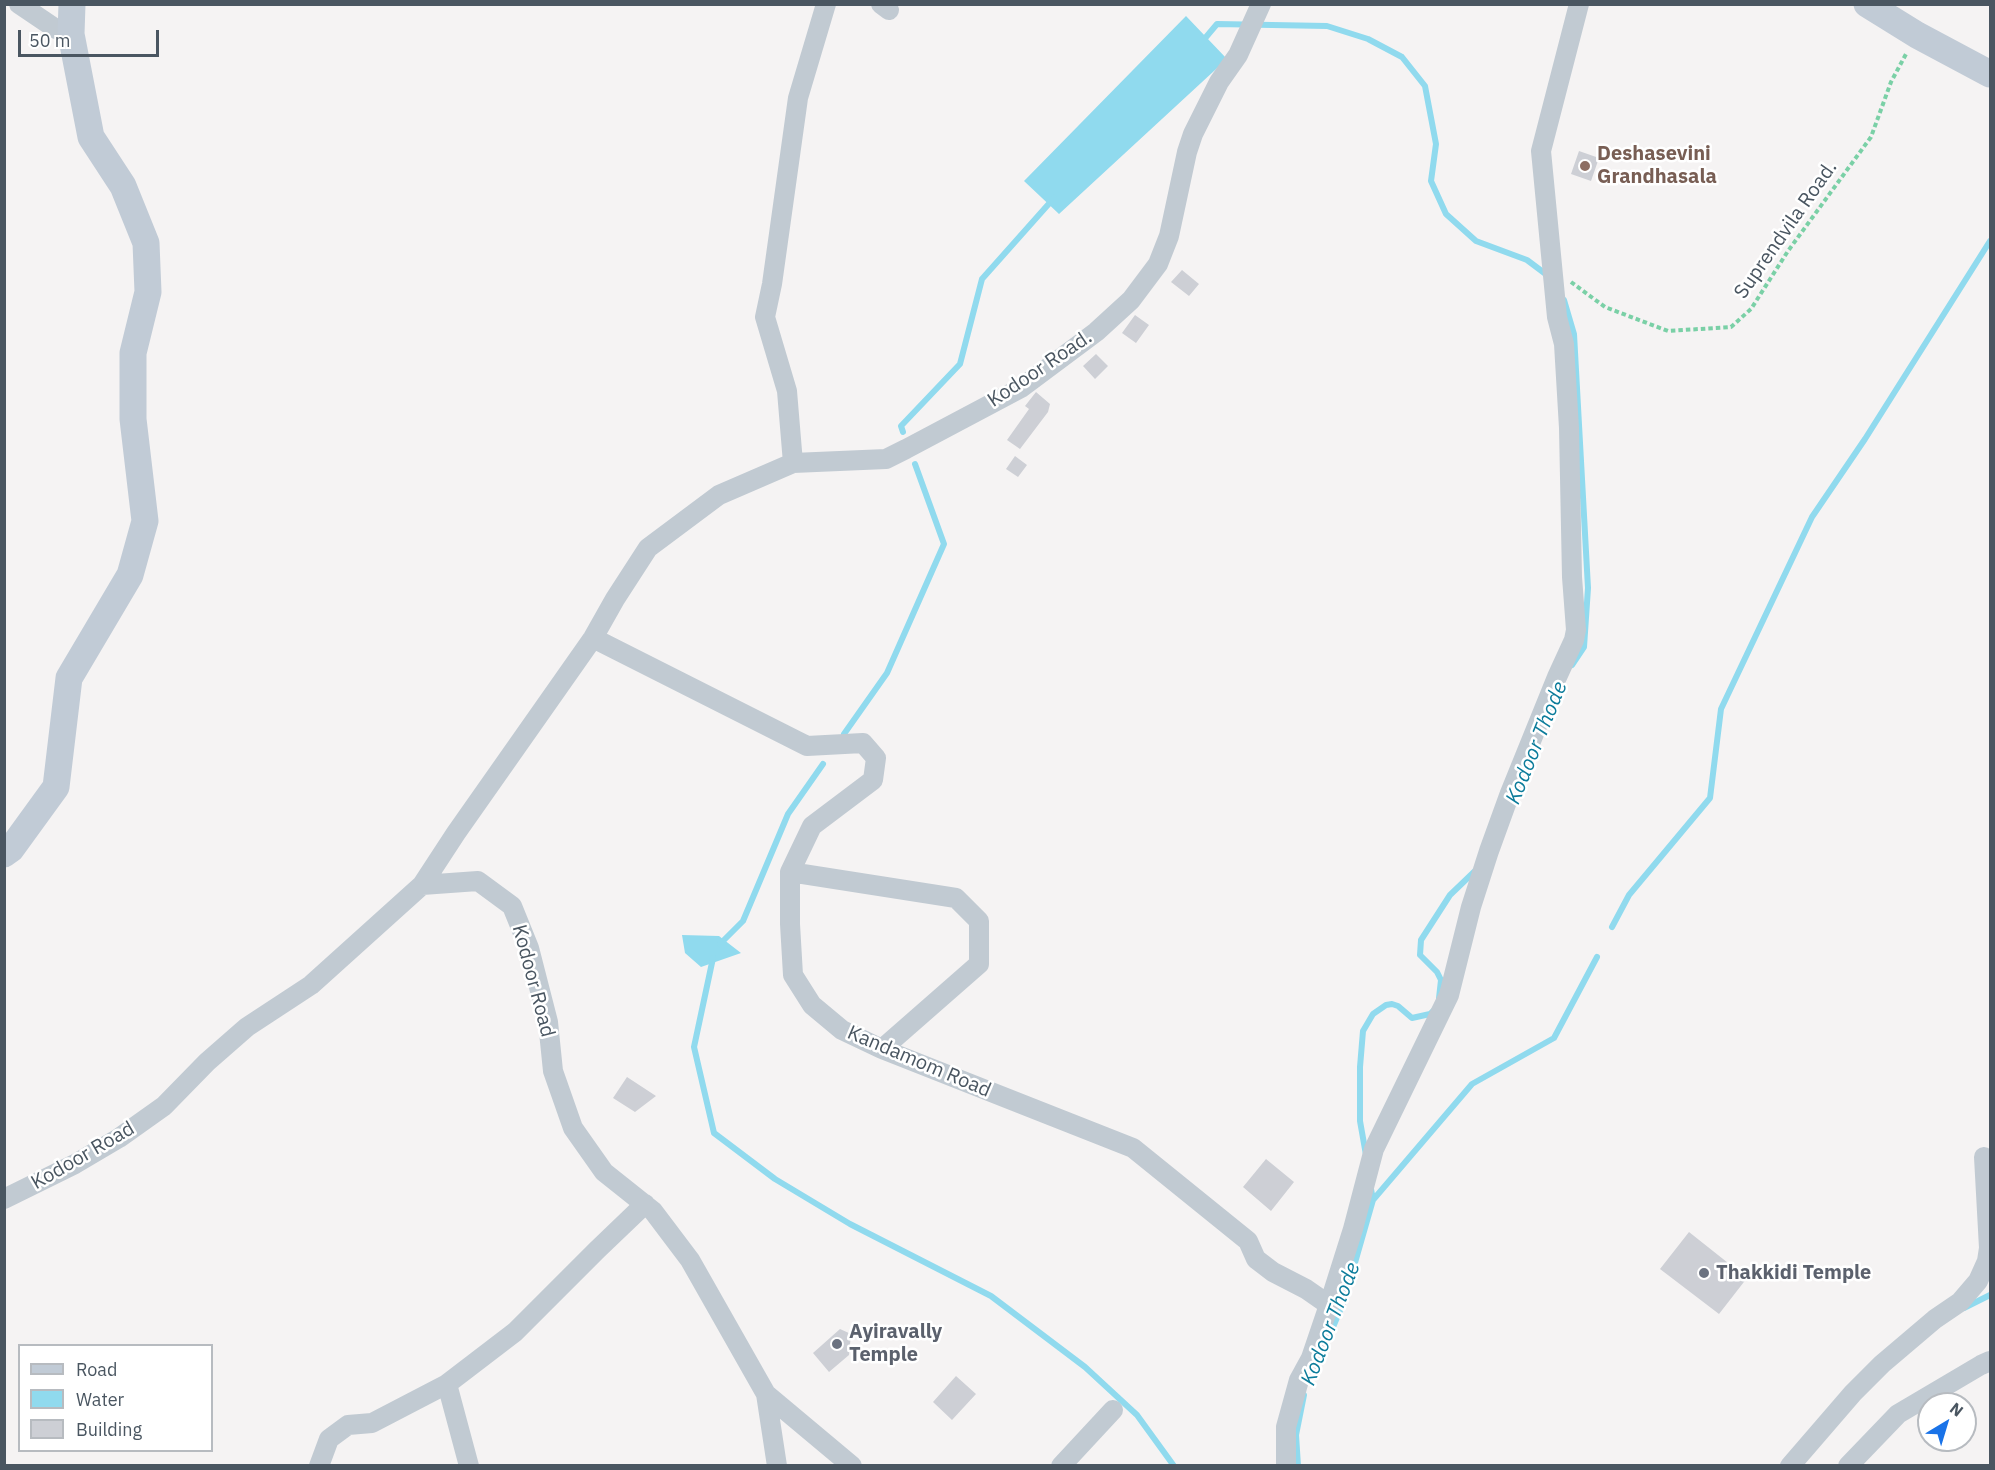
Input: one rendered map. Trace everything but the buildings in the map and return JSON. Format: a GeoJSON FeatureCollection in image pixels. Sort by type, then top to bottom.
{"type":"FeatureCollection","features":[{"type":"Feature","properties":{"kind":"street"},"geometry":{"type":"LineString","coordinates":[[19,4],[56,29],[71,34]]}},
{"type":"Feature","properties":{"kind":"street"},"geometry":{"type":"LineString","coordinates":[[4,854],[11,849],[56,786],[69,678],[130,575],[145,520],[133,419],[133,353],[148,292],[146,243],[123,186],[92,137],[71,34],[72,4]]}},
{"type":"Feature","properties":{"kind":"street"},"geometry":{"type":"LineString","coordinates":[[793,463],[787,391],[765,317],[772,284],[798,98],[826,4]]}},
{"type":"Feature","properties":{"kind":"street"},"geometry":{"type":"LineString","coordinates":[[1286,1466],[1286,1427],[1291,1408],[1299,1380],[1311,1358],[1329,1305],[1353,1229],[1374,1149],[1449,995],[1470,907],[1510,793],[1574,640],[1576,630],[1564,344],[1557,318],[1541,151],[1579,4]]}},
{"type":"Feature","properties":{"kind":"street"},"geometry":{"type":"LineString","coordinates":[[1867,4],[1917,35],[1990,74]]}},
{"type":"Feature","properties":{"kind":"street","name":"Kodoor Road."},"geometry":{"type":"LineString","coordinates":[[593,638],[648,548],[719,495],[793,463],[886,459],[1021,388],[1089,337],[1131,300],[1158,264],[1169,236],[1193,134],[1219,82],[1238,55],[1256,17]]}},
{"type":"Feature","properties":{"kind":"street"},"geometry":{"type":"LineString","coordinates":[[422,885],[593,638]]}},
{"type":"Feature","properties":{"kind":"street","name":"Kandamom Road"},"geometry":{"type":"LineString","coordinates":[[593,638],[807,746],[863,743],[876,758],[873,780],[812,826],[790,872],[790,924],[794,975],[812,1005],[842,1030],[882,1049],[1133,1148],[1248,1241],[1256,1259],[1273,1272],[1306,1289],[1329,1305]]}},
{"type":"Feature","properties":{"kind":"street"},"geometry":{"type":"LineString","coordinates":[[790,872],[956,898],[979,921],[979,964],[882,1049]]}},
{"type":"Feature","properties":{"kind":"street","name":"Kodoor Road"},"geometry":{"type":"LineString","coordinates":[[4,1199],[84,1159],[119,1138],[164,1106],[207,1062],[247,1027],[312,985],[422,885],[478,881],[512,906],[529,948],[548,1022],[554,1071],[573,1128],[604,1172],[653,1211],[690,1260],[766,1394],[777,1466]]}},
{"type":"Feature","properties":{"kind":"street"},"geometry":{"type":"LineString","coordinates":[[1790,1466],[1881,1364],[1935,1319],[1960,1302],[1978,1281],[1987,1261],[1989,1248],[1984,1157]]}},
{"type":"Feature","properties":{"kind":"street"},"geometry":{"type":"LineString","coordinates":[[319,1466],[329,1439],[348,1425],[372,1423],[447,1384],[515,1332],[645,1204]]}},
{"type":"Feature","properties":{"kind":"street"},"geometry":{"type":"LineString","coordinates":[[1848,1466],[1898,1414],[1981,1365],[1990,1362]]}},
{"type":"Feature","properties":{"kind":"street"},"geometry":{"type":"LineString","coordinates":[[447,1384],[469,1466]]}},
{"type":"Feature","properties":{"kind":"street"},"geometry":{"type":"LineString","coordinates":[[766,1394],[852,1466]]}},
{"type":"Feature","properties":{"kind":"street"},"geometry":{"type":"LineString","coordinates":[[1061,1466],[1113,1410]]}},
{"type":"Feature","properties":{"kind":"path","name":"Suprendvila Road."},"geometry":{"type":"LineString","coordinates":[[1553,277],[1605,307],[1668,331],[1731,327],[1751,309],[1788,251],[1871,137],[1892,82],[1917,35]]}},
{"type":"Feature","properties":{"kind":"water"},"geometry":{"type":"Polygon","coordinates":[[[1186,16],[1227,59],[1059,214],[1024,181],[1186,16]]]}},
{"type":"Feature","properties":{"kind":"water"},"geometry":{"type":"Polygon","coordinates":[[[682,935],[719,936],[741,953],[701,967],[685,953],[682,935]]]}},
{"type":"Feature","properties":{"kind":"waterway","name":"Kodoor Thode"},"geometry":{"type":"LineString","coordinates":[[1201,43],[1217,24],[1327,26],[1368,39],[1402,57],[1425,86],[1436,144],[1431,181],[1446,214],[1476,241],[1527,260],[1547,275]]}},
{"type":"Feature","properties":{"kind":"waterway"},"geometry":{"type":"LineString","coordinates":[[903,432],[901,426],[960,364],[982,279],[1054,198]]}},
{"type":"Feature","properties":{"kind":"waterway"},"geometry":{"type":"LineString","coordinates":[[1612,927],[1629,895],[1710,798],[1721,709],[1812,517],[1865,439],[1990,241]]}},
{"type":"Feature","properties":{"kind":"waterway","name":"Kodoor Thode"},"geometry":{"type":"LineString","coordinates":[[1564,300],[1574,334],[1588,588],[1584,647],[1572,665]]}},
{"type":"Feature","properties":{"kind":"waterway"},"geometry":{"type":"LineString","coordinates":[[844,734],[887,673],[944,544],[915,464]]}},
{"type":"Feature","properties":{"kind":"waterway"},"geometry":{"type":"LineString","coordinates":[[720,944],[743,921],[788,814],[823,764]]}},
{"type":"Feature","properties":{"kind":"waterway","name":"Kodoor Thode"},"geometry":{"type":"LineString","coordinates":[[1439,998],[1441,980],[1437,972],[1420,955],[1421,940],[1450,895],[1475,871]]}},
{"type":"Feature","properties":{"kind":"waterway"},"geometry":{"type":"LineString","coordinates":[[1373,1200],[1472,1084],[1554,1038],[1597,957]]}},
{"type":"Feature","properties":{"kind":"waterway"},"geometry":{"type":"LineString","coordinates":[[713,958],[694,1047],[714,1133],[775,1179],[850,1224],[991,1296],[1085,1367],[1137,1415],[1174,1466]]}},
{"type":"Feature","properties":{"kind":"waterway","name":"Kodoor Thode"},"geometry":{"type":"LineString","coordinates":[[1366,1155],[1360,1121],[1363,1031],[1373,1014],[1386,1005],[1398,1006],[1412,1018],[1430,1014],[1434,1010]]}},
{"type":"Feature","properties":{"kind":"waterway","name":"Kodoor Thode"},"geometry":{"type":"LineString","coordinates":[[1322,1353],[1344,1301],[1373,1200],[1371,1189]]}},
{"type":"Feature","properties":{"kind":"waterway","name":"Kodoor Thode"},"geometry":{"type":"LineString","coordinates":[[1964,1308],[1990,1295]]}},
{"type":"Feature","properties":{"kind":"waterway","name":"Kodoor Thode"},"geometry":{"type":"LineString","coordinates":[[1298,1466],[1296,1435],[1304,1395]]}},
{"type":"Feature","properties":{"kind":"place","name":"Deshasevini Grandhasala"},"geometry":{"type":"Point","coordinates":[1585,166]}},
{"type":"Feature","properties":{"kind":"place","name":"Thakkidi Temple"},"geometry":{"type":"Point","coordinates":[1704,1273]}},
{"type":"Feature","properties":{"kind":"place","name":"Ayiravally Temple"},"geometry":{"type":"Point","coordinates":[837,1344]}}]}
